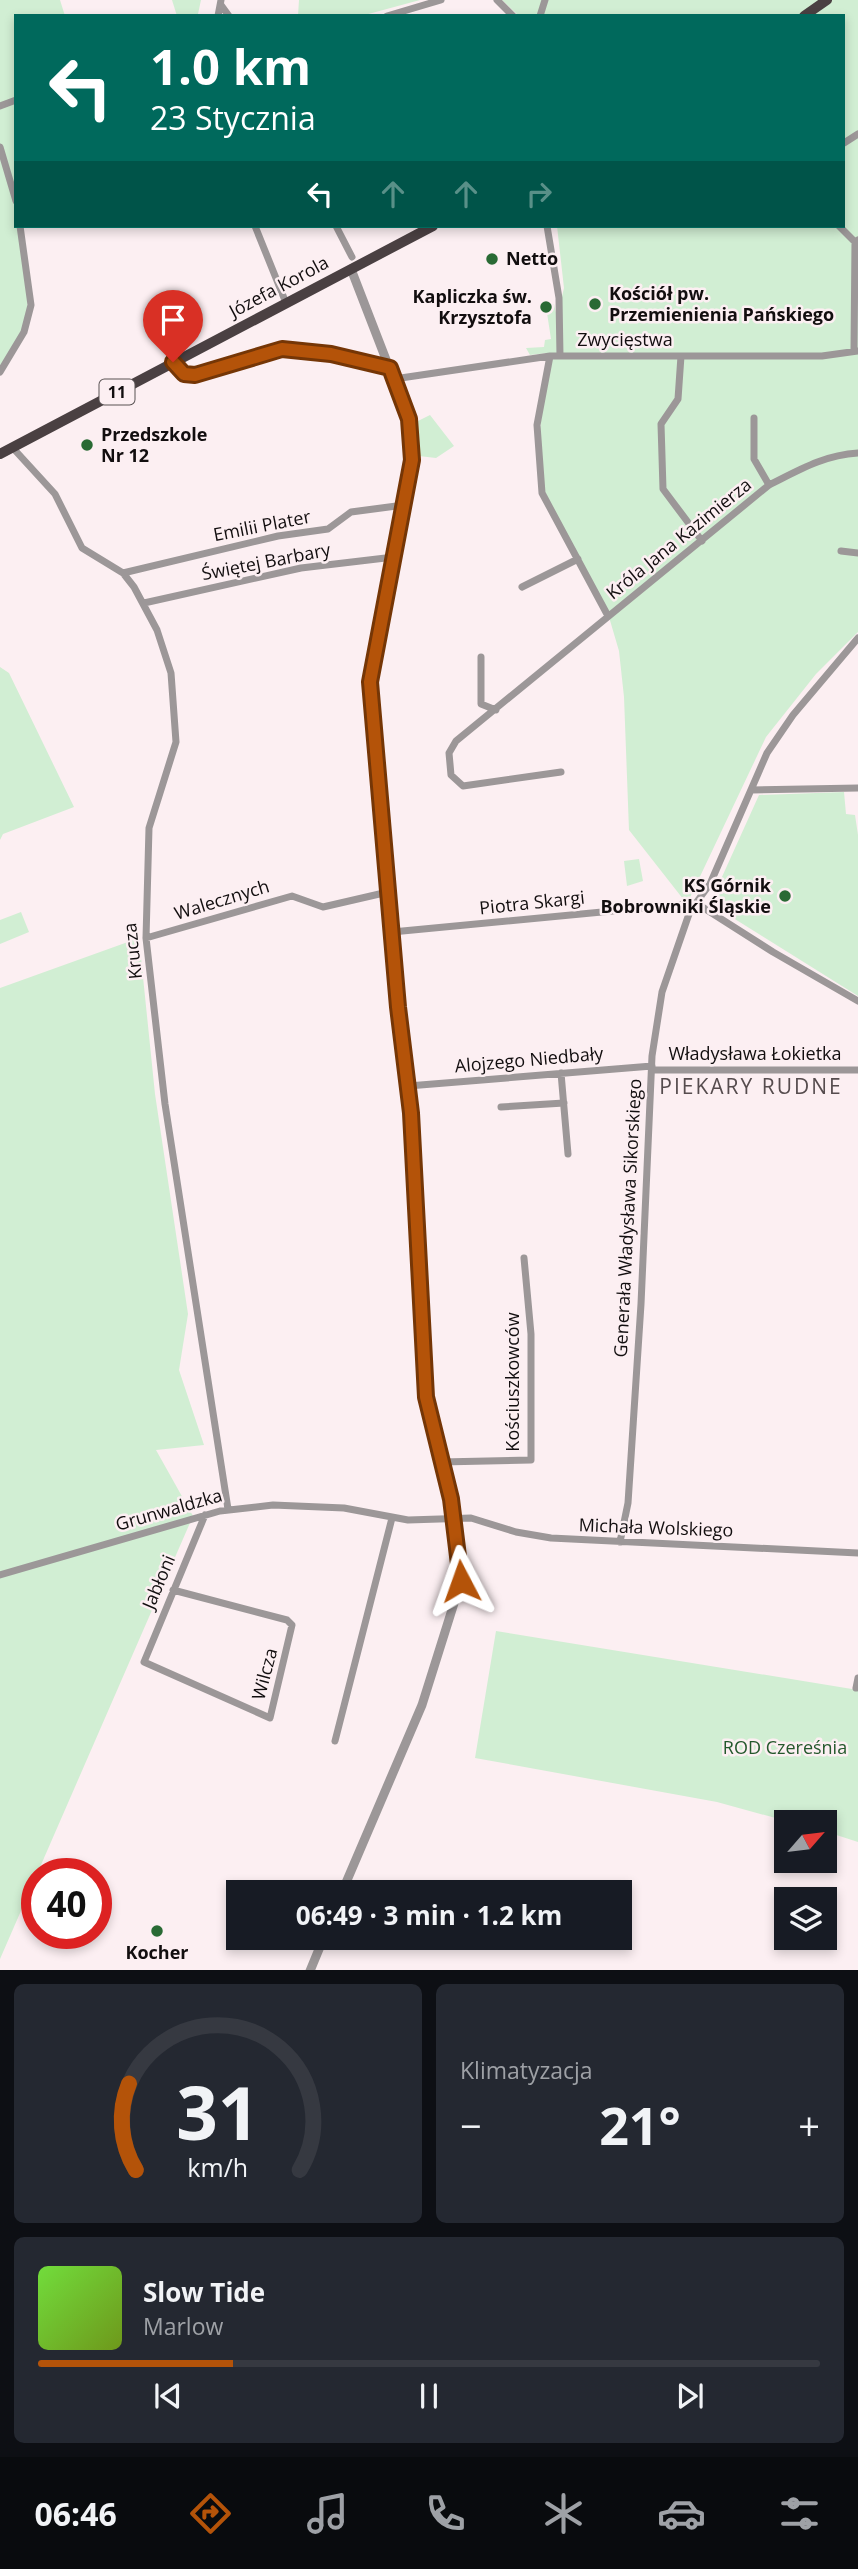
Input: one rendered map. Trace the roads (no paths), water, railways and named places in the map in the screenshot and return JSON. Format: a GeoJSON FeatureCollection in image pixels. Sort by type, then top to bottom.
{"type":"FeatureCollection","features":[{"type":"Feature","properties":{"kind":"highway"},"geometry":{"type":"LineString","coordinates":[[807,14],[827,0]]}},
{"type":"Feature","properties":{"kind":"highway","name":"11"},"geometry":{"type":"LineString","coordinates":[[351,263],[429,228]]}},
{"type":"Feature","properties":{"kind":"highway","name":"Józefa Korola"},"geometry":{"type":"LineString","coordinates":[[0,454],[286,303],[351,263]]}},
{"type":"Feature","properties":{"kind":"street"},"geometry":{"type":"LineString","coordinates":[[394,14],[441,0]]}},
{"type":"Feature","properties":{"kind":"street"},"geometry":{"type":"LineString","coordinates":[[497,0],[511,14]]}},
{"type":"Feature","properties":{"kind":"street"},"geometry":{"type":"LineString","coordinates":[[0,147],[14,194]]}},
{"type":"Feature","properties":{"kind":"street"},"geometry":{"type":"LineString","coordinates":[[0,372],[24,332],[31,305],[20,228]]}},
{"type":"Feature","properties":{"kind":"street"},"geometry":{"type":"LineString","coordinates":[[256,228],[286,303]]}},
{"type":"Feature","properties":{"kind":"street"},"geometry":{"type":"LineString","coordinates":[[337,228],[409,419],[412,437],[404,505],[370,682],[408,1086],[425,1384],[454,1517],[460,1562],[459,1591],[430,1683],[347,1880]]}},
{"type":"Feature","properties":{"kind":"street"},"geometry":{"type":"LineString","coordinates":[[547,228],[559,298],[560,356]]}},
{"type":"Feature","properties":{"kind":"street"},"geometry":{"type":"LineString","coordinates":[[841,228],[856,241],[856,351]]}},
{"type":"Feature","properties":{"kind":"street"},"geometry":{"type":"LineString","coordinates":[[173,362],[184,374],[195,375],[259,355],[298,349],[390,368]]}},
{"type":"Feature","properties":{"kind":"street","name":"Zwycięstwa"},"geometry":{"type":"LineString","coordinates":[[394,379],[550,356],[822,356],[856,351]]}},
{"type":"Feature","properties":{"kind":"street"},"geometry":{"type":"LineString","coordinates":[[550,356],[537,425],[542,493],[608,617]]}},
{"type":"Feature","properties":{"kind":"street"},"geometry":{"type":"LineString","coordinates":[[681,356],[678,399],[662,424],[663,489],[702,541]]}},
{"type":"Feature","properties":{"kind":"street","name":"Króla Jana Kazimierza"},"geometry":{"type":"LineString","coordinates":[[754,418],[754,459],[769,485]]}},
{"type":"Feature","properties":{"kind":"street","name":"Krucza"},"geometry":{"type":"LineString","coordinates":[[12,447],[52,491],[82,548],[123,573],[144,603],[171,673],[176,743],[149,828],[146,938],[165,1104],[228,1509]]}},
{"type":"Feature","properties":{"kind":"street","name":"Króla Jana Kazimierza"},"geometry":{"type":"LineString","coordinates":[[561,772],[463,786],[451,775],[449,753],[456,741],[769,485],[820,460],[858,453]]}},
{"type":"Feature","properties":{"kind":"street","name":"Emilii Plater"},"geometry":{"type":"LineString","coordinates":[[123,573],[278,536],[328,529],[351,512],[404,505]]}},
{"type":"Feature","properties":{"kind":"street"},"geometry":{"type":"LineString","coordinates":[[841,551],[858,553]]}},
{"type":"Feature","properties":{"kind":"street","name":"Świętej Barbary"},"geometry":{"type":"LineString","coordinates":[[144,603],[301,568],[394,557]]}},
{"type":"Feature","properties":{"kind":"street"},"geometry":{"type":"LineString","coordinates":[[522,587],[578,559]]}},
{"type":"Feature","properties":{"kind":"street","name":"Generała Władysława Sikorskiego"},"geometry":{"type":"LineString","coordinates":[[620,1542],[626,1518],[641,1304],[652,1068],[662,992],[683,926],[710,884],[767,753],[793,715],[858,638]]}},
{"type":"Feature","properties":{"kind":"street"},"geometry":{"type":"LineString","coordinates":[[481,657],[481,704],[496,710]]}},
{"type":"Feature","properties":{"kind":"street"},"geometry":{"type":"LineString","coordinates":[[752,790],[858,788]]}},
{"type":"Feature","properties":{"kind":"street","name":"Walecznych"},"geometry":{"type":"LineString","coordinates":[[146,938],[286,897],[292,896],[323,906],[388,892]]}},
{"type":"Feature","properties":{"kind":"street"},"geometry":{"type":"LineString","coordinates":[[696,903],[773,953],[858,1001]]}},
{"type":"Feature","properties":{"kind":"street","name":"Piotra Skargi"},"geometry":{"type":"LineString","coordinates":[[392,932],[696,903]]}},
{"type":"Feature","properties":{"kind":"street","name":"Władysława Łokietka"},"geometry":{"type":"LineString","coordinates":[[652,1068],[858,1070]]}},
{"type":"Feature","properties":{"kind":"street","name":"Alojzego Niedbały"},"geometry":{"type":"LineString","coordinates":[[408,1086],[652,1068]]}},
{"type":"Feature","properties":{"kind":"street"},"geometry":{"type":"LineString","coordinates":[[561,1073],[568,1154]]}},
{"type":"Feature","properties":{"kind":"street"},"geometry":{"type":"LineString","coordinates":[[501,1107],[564,1102]]}},
{"type":"Feature","properties":{"kind":"street","name":"Kościuszkowców"},"geometry":{"type":"LineString","coordinates":[[441,1462],[531,1460],[531,1334],[524,1258]]}},
{"type":"Feature","properties":{"kind":"street","name":"Grunwaldzka"},"geometry":{"type":"LineString","coordinates":[[0,1575],[228,1509],[308,1505],[392,1518],[420,1520],[454,1517]]}},
{"type":"Feature","properties":{"kind":"street","name":"Jabłoni"},"geometry":{"type":"LineString","coordinates":[[144,1662],[205,1515]]}},
{"type":"Feature","properties":{"kind":"street","name":"Michała Wolskiego"},"geometry":{"type":"LineString","coordinates":[[454,1517],[471,1518],[533,1536],[858,1553]]}},
{"type":"Feature","properties":{"kind":"street"},"geometry":{"type":"LineString","coordinates":[[335,1741],[392,1518]]}},
{"type":"Feature","properties":{"kind":"street","name":"Wilcza"},"geometry":{"type":"LineString","coordinates":[[144,1662],[270,1718],[292,1625],[287,1620],[173,1590]]}},
{"type":"Feature","properties":{"kind":"street"},"geometry":{"type":"LineString","coordinates":[[856,1688],[858,1678]]}},
{"type":"Feature","properties":{"kind":"street"},"geometry":{"type":"LineString","coordinates":[[310,1970],[318,1950]]}},
{"type":"Feature","properties":{"kind":"place","name":"Netto"},"geometry":{"type":"Point","coordinates":[492,259]}},
{"type":"Feature","properties":{"kind":"place","name":"Kościół pw. Przemienienia Pańskiego"},"geometry":{"type":"Point","coordinates":[595,304]}},
{"type":"Feature","properties":{"kind":"place","name":"Kapliczka św. Krzysztofa"},"geometry":{"type":"Point","coordinates":[546,307]}},
{"type":"Feature","properties":{"kind":"place","name":"Przedszkole Nr 12"},"geometry":{"type":"Point","coordinates":[87,445]}},
{"type":"Feature","properties":{"kind":"place","name":"KS Górnik Bobrowniki Śląskie"},"geometry":{"type":"Point","coordinates":[785,896]}},
{"type":"Feature","properties":{"kind":"place","name":"Kocher"},"geometry":{"type":"Point","coordinates":[157,1931]}},
{"type":"Feature","properties":{"kind":"district","name":"PIEKARY RUDNE"},"geometry":{"type":"Point","coordinates":[751,1087]}},
{"type":"Feature","properties":{"kind":"park label","name":"ROD Czereśnia"},"geometry":{"type":"Point","coordinates":[785,1748]}}]}
